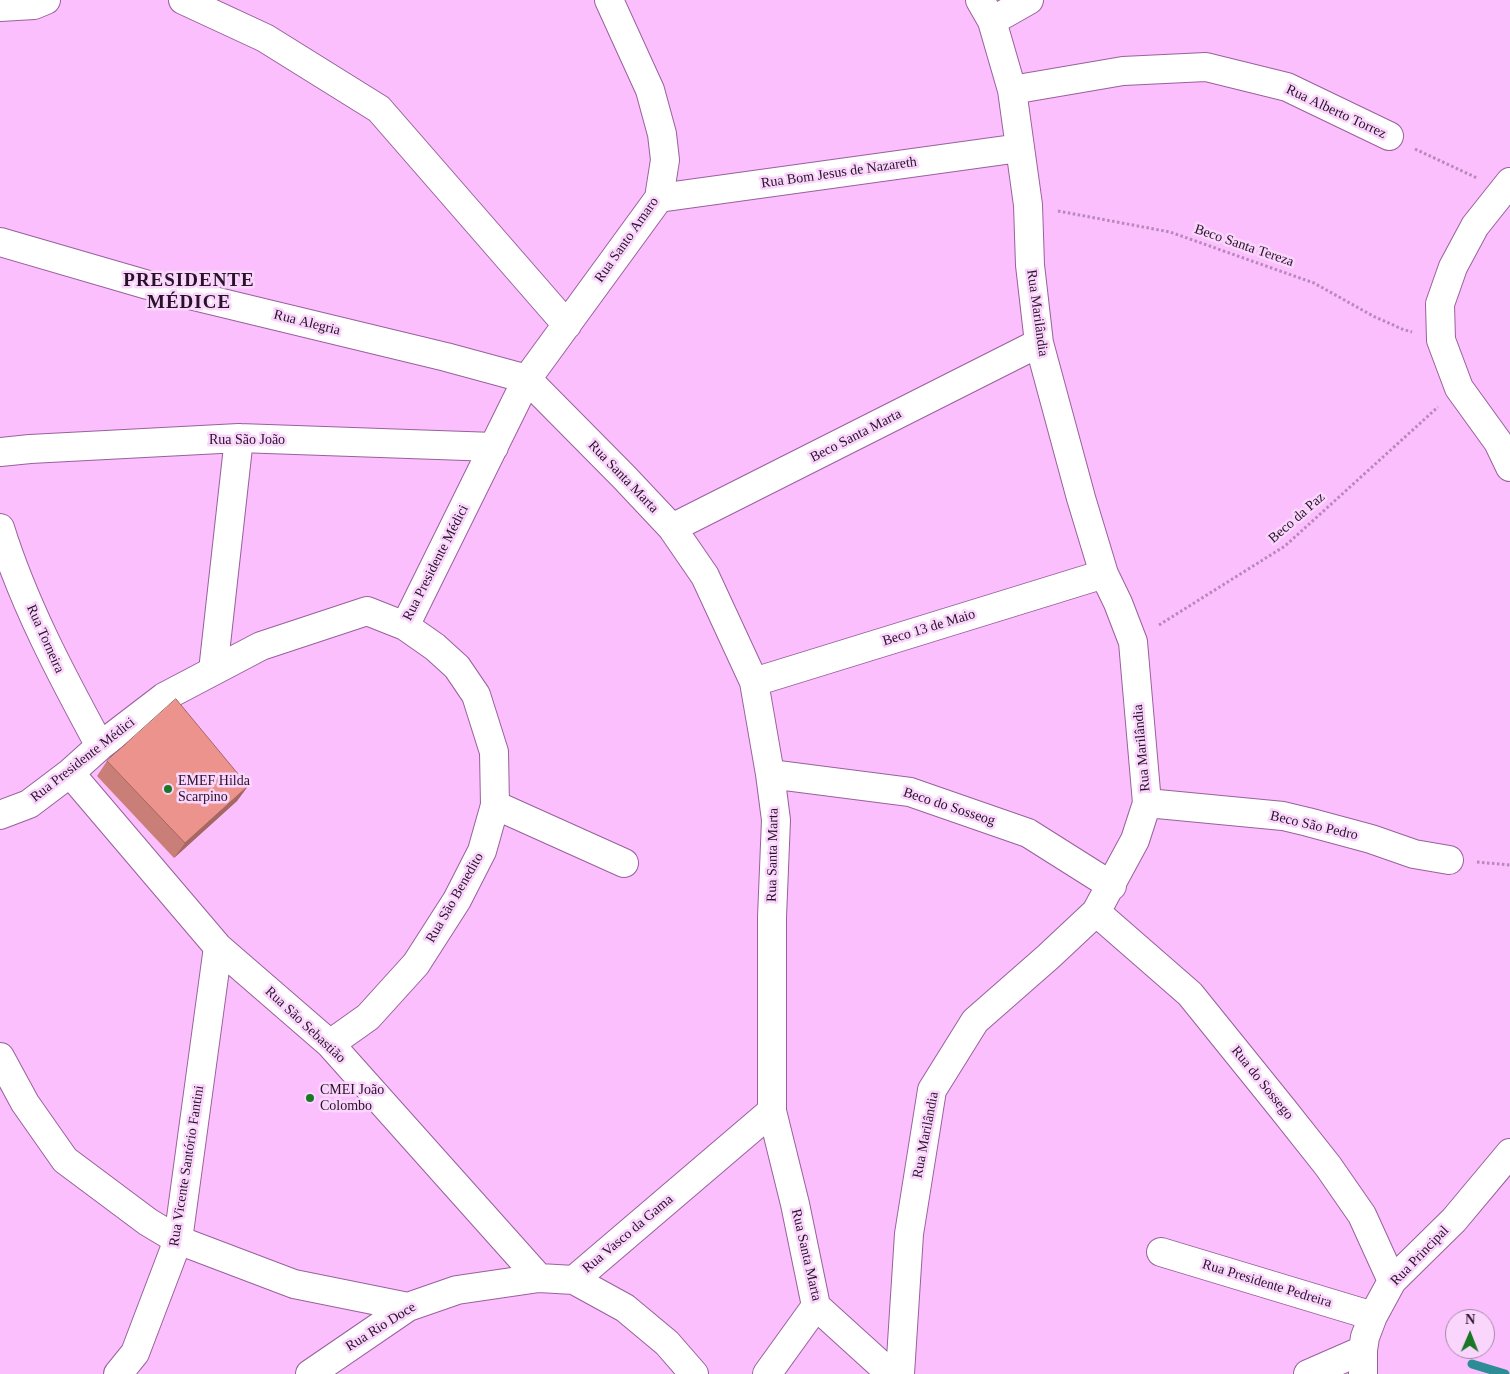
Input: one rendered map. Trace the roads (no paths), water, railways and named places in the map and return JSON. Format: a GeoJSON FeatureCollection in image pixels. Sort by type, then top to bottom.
{"type":"FeatureCollection","features":[{"type":"Feature","properties":{"kind":"street"},"geometry":{"type":"LineString","coordinates":[[0,7],[34,5],[46,0]]}},
{"type":"Feature","properties":{"kind":"street"},"geometry":{"type":"LineString","coordinates":[[183,0],[265,38],[380,109],[567,324]]}},
{"type":"Feature","properties":{"kind":"street","name":"Rua Santo Amaro"},"geometry":{"type":"LineString","coordinates":[[527,379],[658,198],[665,160],[662,134],[650,90],[609,0]]}},
{"type":"Feature","properties":{"kind":"street"},"geometry":{"type":"LineString","coordinates":[[986,10],[1029,0]]}},
{"type":"Feature","properties":{"kind":"street","name":"Rua Marilândia"},"geometry":{"type":"LineString","coordinates":[[900,1374],[909,1234],[932,1090],[975,1021],[1096,912],[1112,886],[1135,840],[1147,803],[1132,642],[1118,603],[1104,574],[1080,498],[1039,343],[1030,265],[1028,205],[1012,90],[986,10]]}},
{"type":"Feature","properties":{"kind":"street","name":"Rua Alberto Torrez"},"geometry":{"type":"LineString","coordinates":[[1012,90],[1123,72],[1206,67],[1287,87],[1389,136]]}},
{"type":"Feature","properties":{"kind":"street","name":"Rua Bom Jesus de Nazareth"},"geometry":{"type":"LineString","coordinates":[[658,198],[1020,148]]}},
{"type":"Feature","properties":{"kind":"street"},"geometry":{"type":"LineString","coordinates":[[1507,186],[1475,226],[1453,267],[1440,304],[1441,340],[1459,388],[1498,442],[1510,467]]}},
{"type":"Feature","properties":{"kind":"street","name":"Rua Alegria"},"geometry":{"type":"LineString","coordinates":[[0,242],[148,284],[446,357],[527,379]]}},
{"type":"Feature","properties":{"kind":"street","name":"Beco Santa Marta"},"geometry":{"type":"LineString","coordinates":[[672,528],[1039,343]]}},
{"type":"Feature","properties":{"kind":"street","name":"Rua Presidente Médici"},"geometry":{"type":"LineString","coordinates":[[0,816],[29,804],[164,697],[261,646],[367,611],[405,626],[527,379]]}},
{"type":"Feature","properties":{"kind":"street","name":"Rua Santa Marta"},"geometry":{"type":"LineString","coordinates":[[527,379],[672,528],[705,576],[754,682],[776,820],[772,918],[772,1111],[795,1204],[816,1306],[891,1374]]}},
{"type":"Feature","properties":{"kind":"street"},"geometry":{"type":"LineString","coordinates":[[213,670],[239,438]]}},
{"type":"Feature","properties":{"kind":"street","name":"Rua São João"},"geometry":{"type":"LineString","coordinates":[[0,452],[40,448],[239,438],[494,447]]}},
{"type":"Feature","properties":{"kind":"street","name":"Rua Torneira"},"geometry":{"type":"LineString","coordinates":[[0,528],[11,563],[61,674],[100,746]]}},
{"type":"Feature","properties":{"kind":"street","name":"Beco 13 de Maio"},"geometry":{"type":"LineString","coordinates":[[754,682],[1104,574]]}},
{"type":"Feature","properties":{"kind":"street","name":"Rua São Benedito"},"geometry":{"type":"LineString","coordinates":[[330,1044],[368,1017],[416,964],[457,900],[482,851],[495,805],[494,752],[476,695],[456,667],[435,647],[405,626]]}},
{"type":"Feature","properties":{"kind":"street","name":"Rua São Sebastião"},"geometry":{"type":"LineString","coordinates":[[70,773],[218,947],[330,1044],[539,1278]]}},
{"type":"Feature","properties":{"kind":"street","name":"Beco do Sosseog"},"geometry":{"type":"LineString","coordinates":[[770,774],[910,792],[1028,833],[1112,886]]}},
{"type":"Feature","properties":{"kind":"street","name":"Beco São Pedro"},"geometry":{"type":"LineString","coordinates":[[1147,803],[1283,816],[1371,839],[1414,854],[1449,860]]}},
{"type":"Feature","properties":{"kind":"street"},"geometry":{"type":"LineString","coordinates":[[495,805],[624,863]]}},
{"type":"Feature","properties":{"kind":"street","name":"Rua do Sossego"},"geometry":{"type":"LineString","coordinates":[[1096,912],[1190,994],[1282,1108],[1328,1166],[1362,1215],[1392,1281]]}},
{"type":"Feature","properties":{"kind":"street","name":"Rua Vicente Santório Fantini"},"geometry":{"type":"LineString","coordinates":[[118,1374],[135,1353],[178,1240],[218,947]]}},
{"type":"Feature","properties":{"kind":"street"},"geometry":{"type":"LineString","coordinates":[[0,1057],[24,1103],[65,1160],[148,1222],[178,1240],[294,1284],[408,1307]]}},
{"type":"Feature","properties":{"kind":"street","name":"Rua Vasco da Gama"},"geometry":{"type":"LineString","coordinates":[[457,1290],[539,1278],[574,1280],[772,1111]]}},
{"type":"Feature","properties":{"kind":"street","name":"Rua Principal"},"geometry":{"type":"LineString","coordinates":[[1363,1362],[1365,1337],[1392,1281],[1454,1220],[1510,1153]]}},
{"type":"Feature","properties":{"kind":"street","name":"Rua Presidente Pedreira"},"geometry":{"type":"LineString","coordinates":[[1161,1252],[1374,1316]]}},
{"type":"Feature","properties":{"kind":"street"},"geometry":{"type":"LineString","coordinates":[[574,1280],[625,1308],[666,1344],[694,1374]]}},
{"type":"Feature","properties":{"kind":"street","name":"Rua Rio Doce"},"geometry":{"type":"LineString","coordinates":[[310,1374],[408,1307],[457,1290]]}},
{"type":"Feature","properties":{"kind":"street"},"geometry":{"type":"LineString","coordinates":[[767,1374],[816,1306]]}},
{"type":"Feature","properties":{"kind":"street"},"geometry":{"type":"LineString","coordinates":[[1308,1374],[1363,1362]]}},
{"type":"Feature","properties":{"kind":"waterway"},"geometry":{"type":"LineString","coordinates":[[1472,1364],[1505,1374]]}},
{"type":"Feature","properties":{"kind":"place","name":"EMEF Hilda Scarpino"},"geometry":{"type":"Point","coordinates":[168,789]}},
{"type":"Feature","properties":{"kind":"place","name":"CMEI João Colombo"},"geometry":{"type":"Point","coordinates":[310,1098]}},
{"type":"Feature","properties":{"kind":"district","name":"PRESIDENTE MÉDICE"},"geometry":{"type":"Point","coordinates":[189,292]}}]}
